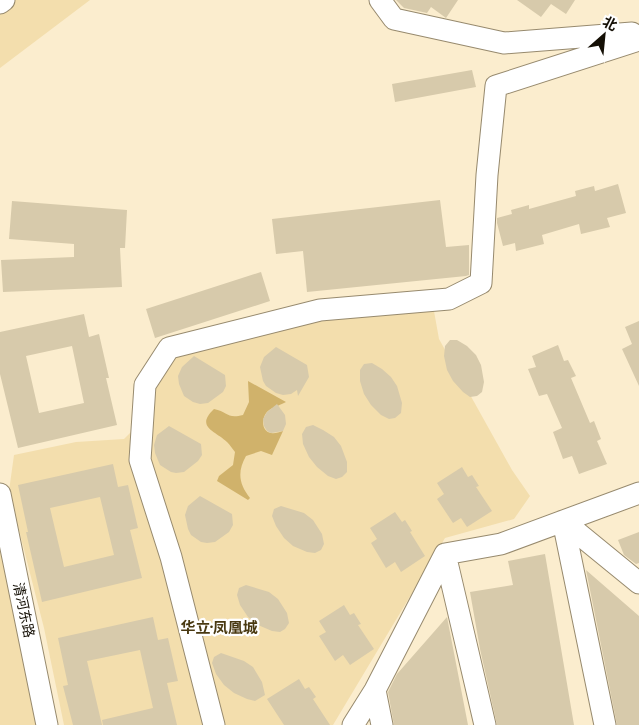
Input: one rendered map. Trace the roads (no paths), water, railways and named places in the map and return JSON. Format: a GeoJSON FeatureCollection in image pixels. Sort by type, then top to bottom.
{"type":"FeatureCollection","features":[{"type":"Feature","properties":{"kind":"street"},"geometry":{"type":"LineString","coordinates":[[0,3],[4,0]]}},
{"type":"Feature","properties":{"kind":"street"},"geometry":{"type":"LineString","coordinates":[[380,0],[394,19],[504,43],[639,33]]}},
{"type":"Feature","properties":{"kind":"street"},"geometry":{"type":"LineString","coordinates":[[214,725],[171,557],[140,460],[145,385],[169,348],[320,310],[449,299],[481,283],[487,175],[496,86],[639,40]]}},
{"type":"Feature","properties":{"kind":"street"},"geometry":{"type":"LineString","coordinates":[[445,554],[501,544],[639,493]]}},
{"type":"Feature","properties":{"kind":"street","name":"清河东路"},"geometry":{"type":"LineString","coordinates":[[0,494],[47,725]]}},
{"type":"Feature","properties":{"kind":"street"},"geometry":{"type":"LineString","coordinates":[[563,521],[639,583]]}},
{"type":"Feature","properties":{"kind":"street"},"geometry":{"type":"LineString","coordinates":[[563,521],[605,725]]}},
{"type":"Feature","properties":{"kind":"street"},"geometry":{"type":"LineString","coordinates":[[353,725],[375,690],[445,554]]}},
{"type":"Feature","properties":{"kind":"street"},"geometry":{"type":"LineString","coordinates":[[445,554],[485,725]]}},
{"type":"Feature","properties":{"kind":"street"},"geometry":{"type":"LineString","coordinates":[[375,690],[382,725]]}},
{"type":"Feature","properties":{"kind":"district","name":"华立·凤凰城"},"geometry":{"type":"Point","coordinates":[219,627]}}]}
